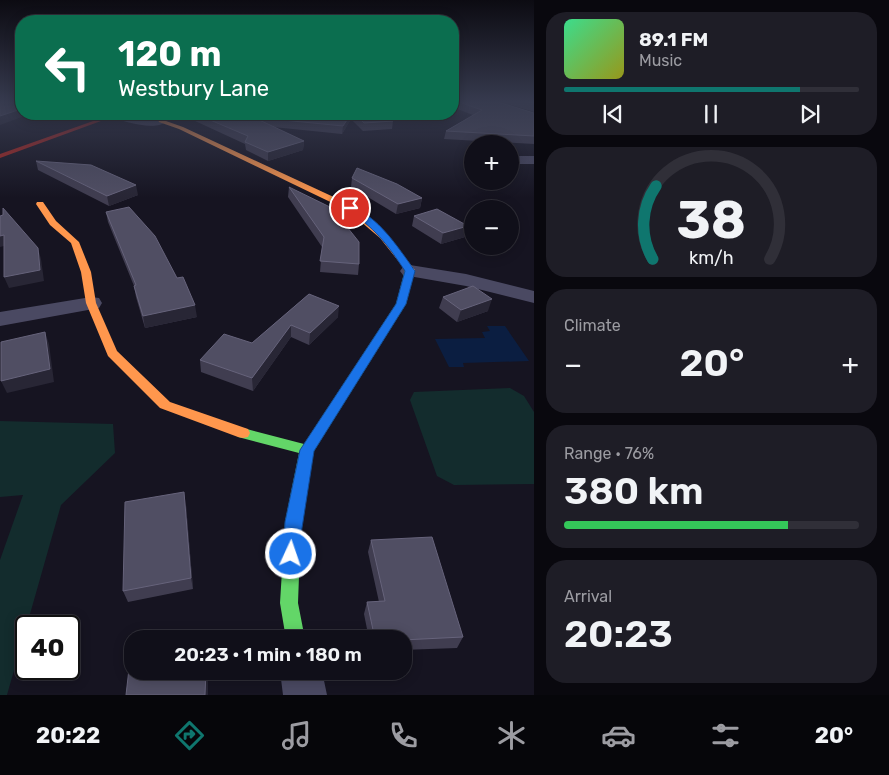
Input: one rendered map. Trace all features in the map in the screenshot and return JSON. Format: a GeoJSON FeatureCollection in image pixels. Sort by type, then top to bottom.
{"type":"FeatureCollection","features":[{"type":"Feature","properties":{"kind":"street"},"geometry":{"type":"LineString","coordinates":[[0,146],[37,133]]}},
{"type":"Feature","properties":{"kind":"street"},"geometry":{"type":"LineString","coordinates":[[0,156],[62,133]]}},
{"type":"Feature","properties":{"kind":"street"},"geometry":{"type":"LineString","coordinates":[[192,133],[350,208],[375,225],[386,236],[410,271],[466,280],[534,297]]}},
{"type":"Feature","properties":{"kind":"street"},"geometry":{"type":"LineString","coordinates":[[519,160],[534,160]]}},
{"type":"Feature","properties":{"kind":"street"},"geometry":{"type":"LineString","coordinates":[[40,204],[53,223],[75,242],[86,272],[91,303],[112,353],[165,405],[229,430],[307,450]]}},
{"type":"Feature","properties":{"kind":"street"},"geometry":{"type":"LineString","coordinates":[[294,630],[289,603],[293,522],[307,450],[401,304],[410,271]]}},
{"type":"Feature","properties":{"kind":"street"},"geometry":{"type":"LineString","coordinates":[[0,319],[91,303]]}},
{"type":"Feature","properties":{"kind":"street"},"geometry":{"type":"LineString","coordinates":[[303,680],[305,695]]}},
{"type":"Feature","properties":{"kind":"green space"},"geometry":{"type":"Polygon","coordinates":[[[510,388],[524,396],[534,412],[534,484],[454,485],[437,476],[410,400],[414,392],[510,388]]]}},
{"type":"Feature","properties":{"kind":"green space"},"geometry":{"type":"Polygon","coordinates":[[[0,421],[113,424],[115,453],[61,505],[30,615],[15,615],[15,667],[7,695],[0,695],[0,560],[23,495],[0,497],[0,421]]]}},
{"type":"Feature","properties":{"kind":"water"},"geometry":{"type":"Polygon","coordinates":[[[487,326],[505,326],[529,361],[463,363],[464,367],[449,367],[435,339],[485,338],[482,332],[490,331],[487,326]]]}},
{"type":"Feature","properties":{"kind":"building"},"geometry":{"type":"Polygon","coordinates":[[[242,133],[288,133],[304,141],[268,152],[245,142],[248,136],[242,133]]]}},
{"type":"Feature","properties":{"kind":"building"},"geometry":{"type":"Polygon","coordinates":[[[489,133],[534,133],[534,136],[489,133]]]}},
{"type":"Feature","properties":{"kind":"building"},"geometry":{"type":"Polygon","coordinates":[[[36,161],[91,165],[136,185],[107,196],[36,161]]]}},
{"type":"Feature","properties":{"kind":"building"},"geometry":{"type":"Polygon","coordinates":[[[357,168],[397,184],[422,198],[398,204],[352,178],[357,168]]]}},
{"type":"Feature","properties":{"kind":"building"},"geometry":{"type":"Polygon","coordinates":[[[289,187],[332,208],[359,242],[359,264],[320,261],[324,237],[289,187]]]}},
{"type":"Feature","properties":{"kind":"building"},"geometry":{"type":"Polygon","coordinates":[[[129,207],[155,236],[177,278],[183,277],[195,305],[143,316],[134,286],[136,285],[106,212],[129,207]]]}},
{"type":"Feature","properties":{"kind":"building"},"geometry":{"type":"Polygon","coordinates":[[[3,208],[38,248],[40,270],[4,277],[4,235],[0,236],[0,216],[3,215],[3,208]]]}},
{"type":"Feature","properties":{"kind":"building"},"geometry":{"type":"Polygon","coordinates":[[[437,209],[464,224],[464,227],[443,233],[414,216],[437,209]]]}},
{"type":"Feature","properties":{"kind":"building"},"geometry":{"type":"Polygon","coordinates":[[[473,286],[492,299],[461,310],[443,297],[473,286]]]}},
{"type":"Feature","properties":{"kind":"building"},"geometry":{"type":"Polygon","coordinates":[[[309,294],[339,306],[310,333],[291,325],[252,378],[200,360],[224,334],[252,343],[309,294]]]}},
{"type":"Feature","properties":{"kind":"building"},"geometry":{"type":"Polygon","coordinates":[[[45,332],[50,369],[1,381],[1,342],[45,332]]]}},
{"type":"Feature","properties":{"kind":"building"},"geometry":{"type":"Polygon","coordinates":[[[184,492],[191,578],[123,591],[125,502],[184,492]]]}},
{"type":"Feature","properties":{"kind":"building"},"geometry":{"type":"Polygon","coordinates":[[[432,537],[463,637],[412,640],[412,630],[373,630],[367,602],[385,601],[371,540],[432,537]]]}},
{"type":"Feature","properties":{"kind":"building"},"geometry":{"type":"Polygon","coordinates":[[[128,680],[206,680],[205,695],[126,695],[128,680]]]}},
{"type":"Feature","properties":{"kind":"traffic: fast"},"geometry":{"type":"LineString","coordinates":[[294,630],[289,603],[293,522],[307,450],[401,304],[410,270]]}},
{"type":"Feature","properties":{"kind":"traffic: fast"},"geometry":{"type":"LineString","coordinates":[[243,433],[307,450]]}},
{"type":"Feature","properties":{"kind":"traffic: slow"},"geometry":{"type":"LineString","coordinates":[[192,133],[350,208],[383,236],[410,270]]}},
{"type":"Feature","properties":{"kind":"traffic: slow"},"geometry":{"type":"LineString","coordinates":[[40,204],[53,223],[75,242],[86,272],[91,303],[112,353],[165,405],[243,433]]}},
{"type":"Feature","properties":{"kind":"traffic: jam"},"geometry":{"type":"LineString","coordinates":[[0,156],[63,133]]}},
{"type":"Feature","properties":{"kind":"route"},"geometry":{"type":"LineString","coordinates":[[291,554],[293,522],[307,450],[401,304],[410,271],[386,236],[375,225],[350,208]]}}]}
